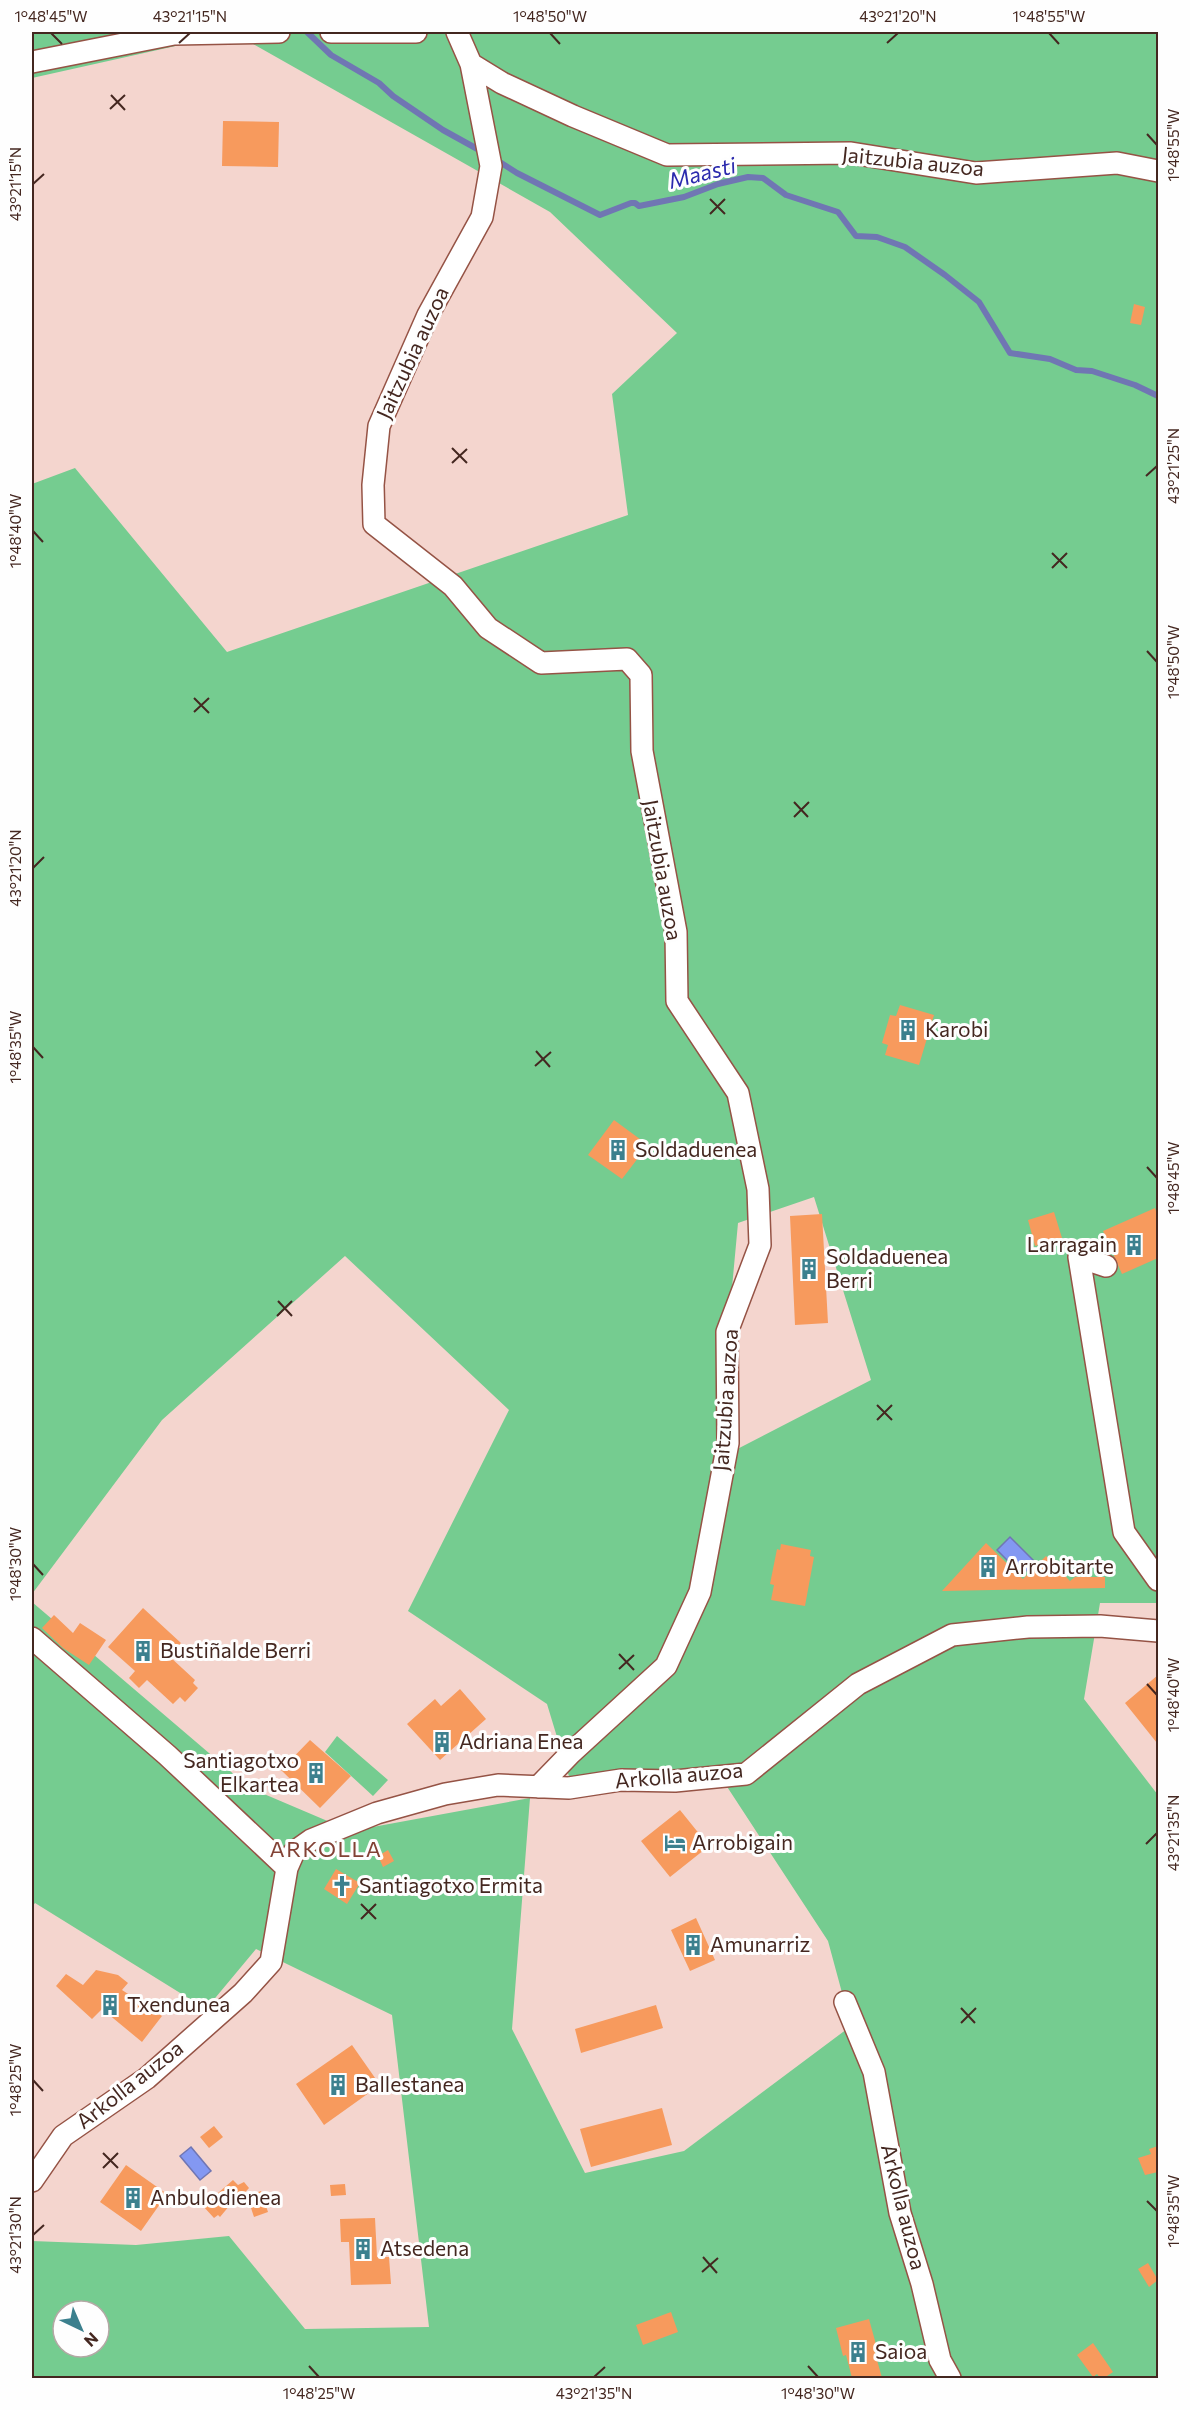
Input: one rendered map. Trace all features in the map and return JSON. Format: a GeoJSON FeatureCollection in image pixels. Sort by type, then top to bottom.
{"type":"FeatureCollection","features":[{"type":"Feature","properties":{"kind":"street"},"geometry":{"type":"LineString","coordinates":[[32,62],[174,34],[279,32]]}},
{"type":"Feature","properties":{"kind":"street"},"geometry":{"type":"LineString","coordinates":[[331,32],[416,32]]}},
{"type":"Feature","properties":{"kind":"street","name":"Jaitzubia auzoa"},"geometry":{"type":"LineString","coordinates":[[457,32],[471,64],[491,166],[482,217],[428,315],[379,426],[373,485],[374,524],[453,586],[488,628],[541,663],[627,658],[642,675],[642,751],[676,932],[677,1001],[738,1094],[758,1189],[760,1245],[727,1332],[728,1443],[700,1592],[666,1666],[571,1753],[538,1787]]}},
{"type":"Feature","properties":{"kind":"street","name":"Jaitzubia auzoa"},"geometry":{"type":"LineString","coordinates":[[471,64],[502,83],[573,116],[668,155],[851,153],[976,173],[1117,163],[1158,171]]}},
{"type":"Feature","properties":{"kind":"street"},"geometry":{"type":"LineString","coordinates":[[1106,1266],[1079,1257],[1124,1532],[1158,1580]]}},
{"type":"Feature","properties":{"kind":"street","name":"Arkolla auzoa"},"geometry":{"type":"LineString","coordinates":[[32,2181],[63,2136],[147,2078],[243,1993],[271,1962],[287,1868],[294,1852],[311,1840],[377,1813],[445,1794],[498,1785],[569,1788],[621,1780],[675,1781],[746,1774],[858,1684],[952,1635],[1028,1627],[1100,1626],[1158,1631]]}},
{"type":"Feature","properties":{"kind":"street"},"geometry":{"type":"LineString","coordinates":[[32,1638],[167,1755],[287,1868]]}},
{"type":"Feature","properties":{"kind":"street","name":"Arkolla auzoa"},"geometry":{"type":"LineString","coordinates":[[845,2002],[874,2072],[900,2213],[922,2284],[940,2360],[950,2379]]}},
{"type":"Feature","properties":{"kind":"green space"},"geometry":{"type":"Polygon","coordinates":[[[32,32],[1158,32],[1158,1603],[1100,1603],[1084,1699],[1158,1795],[1158,2378],[32,2378],[32,2241],[136,2245],[229,2236],[305,2329],[429,2327],[392,2015],[256,1949],[206,2009],[35,1903],[32,1907],[32,1602],[250,1788],[351,1831],[530,1798],[512,2029],[585,2173],[684,2151],[851,2026],[828,1941],[722,1779],[571,1783],[547,1704],[408,1611],[509,1410],[345,1256],[162,1420],[32,1594],[32,484],[75,468],[227,652],[628,515],[612,394],[677,333],[550,212],[253,44],[180,45],[32,78],[32,32]],[[814,1197],[738,1223],[716,1460],[871,1380],[814,1197]]]}},
{"type":"Feature","properties":{"kind":"green space"},"geometry":{"type":"Polygon","coordinates":[[[337,1736],[388,1780],[373,1796],[325,1752],[337,1736]]]}},
{"type":"Feature","properties":{"kind":"water"},"geometry":{"type":"Polygon","coordinates":[[[1010,1537],[1035,1562],[1022,1575],[997,1550],[1010,1537]]]}},
{"type":"Feature","properties":{"kind":"water"},"geometry":{"type":"Polygon","coordinates":[[[191,2147],[211,2171],[200,2180],[180,2156],[191,2147]]]}},
{"type":"Feature","properties":{"kind":"building"},"geometry":{"type":"Polygon","coordinates":[[[223,121],[279,122],[278,167],[222,166],[223,121]]]}},
{"type":"Feature","properties":{"kind":"building"},"geometry":{"type":"Polygon","coordinates":[[[1134,304],[1145,307],[1141,325],[1130,323],[1134,304]]]}},
{"type":"Feature","properties":{"kind":"building","name":"Karobi"},"geometry":{"type":"Polygon","coordinates":[[[900,1005],[934,1015],[919,1065],[885,1055],[888,1045],[882,1043],[890,1015],[896,1016],[900,1005]]]}},
{"type":"Feature","properties":{"kind":"building","name":"Soldaduenea"},"geometry":{"type":"Polygon","coordinates":[[[614,1120],[648,1145],[622,1179],[588,1155],[614,1120]]]}},
{"type":"Feature","properties":{"kind":"building","name":"Larragain"},"geometry":{"type":"Polygon","coordinates":[[[1155,1208],[1158,1217],[1158,1258],[1122,1274],[1103,1231],[1155,1208]]]}},
{"type":"Feature","properties":{"kind":"building"},"geometry":{"type":"Polygon","coordinates":[[[1054,1212],[1062,1238],[1035,1246],[1028,1220],[1054,1212]]]}},
{"type":"Feature","properties":{"kind":"building","name":"Soldaduenea Berri"},"geometry":{"type":"Polygon","coordinates":[[[822,1214],[828,1323],[795,1325],[790,1216],[822,1214]]]}},
{"type":"Feature","properties":{"kind":"building","name":"Arrobitarte"},"geometry":{"type":"Polygon","coordinates":[[[986,1543],[1023,1579],[1046,1556],[1070,1581],[1075,1577],[1105,1577],[1105,1588],[942,1591],[986,1543]]]}},
{"type":"Feature","properties":{"kind":"building"},"geometry":{"type":"Polygon","coordinates":[[[781,1544],[811,1550],[810,1556],[814,1557],[805,1606],[771,1600],[774,1585],[770,1584],[777,1549],[780,1550],[781,1544]]]}},
{"type":"Feature","properties":{"kind":"building","name":"Bustiñalde Berri"},"geometry":{"type":"Polygon","coordinates":[[[143,1608],[181,1643],[169,1656],[195,1680],[193,1683],[198,1688],[185,1702],[180,1697],[173,1704],[147,1680],[139,1688],[129,1678],[135,1671],[108,1647],[143,1608]]]}},
{"type":"Feature","properties":{"kind":"building"},"geometry":{"type":"Polygon","coordinates":[[[54,1615],[73,1633],[80,1623],[106,1640],[89,1665],[63,1648],[42,1628],[54,1615]]]}},
{"type":"Feature","properties":{"kind":"building"},"geometry":{"type":"Polygon","coordinates":[[[1158,1675],[1158,1742],[1157,1743],[1125,1703],[1158,1675]]]}},
{"type":"Feature","properties":{"kind":"building","name":"Adriana Enea"},"geometry":{"type":"Polygon","coordinates":[[[460,1689],[486,1719],[440,1760],[407,1724],[435,1699],[441,1706],[460,1689]]]}},
{"type":"Feature","properties":{"kind":"building","name":"Santiagotxo Elkartea"},"geometry":{"type":"Polygon","coordinates":[[[310,1740],[351,1776],[320,1808],[281,1770],[310,1740]]]}},
{"type":"Feature","properties":{"kind":"building","name":"Arrobigain"},"geometry":{"type":"Polygon","coordinates":[[[680,1810],[709,1846],[670,1877],[641,1841],[680,1810]]]}},
{"type":"Feature","properties":{"kind":"building"},"geometry":{"type":"Polygon","coordinates":[[[388,1850],[394,1861],[383,1867],[378,1856],[388,1850]]]}},
{"type":"Feature","properties":{"kind":"building","name":"Santiagotxo Ermita"},"geometry":{"type":"Polygon","coordinates":[[[336,1869],[360,1883],[347,1904],[324,1889],[336,1869]]]}},
{"type":"Feature","properties":{"kind":"building","name":"Amunarriz"},"geometry":{"type":"Polygon","coordinates":[[[696,1918],[715,1960],[690,1971],[671,1930],[696,1918]]]}},
{"type":"Feature","properties":{"kind":"building","name":"Txendunea"},"geometry":{"type":"Polygon","coordinates":[[[96,1970],[118,1975],[128,1983],[122,1990],[162,2016],[142,2042],[102,2009],[92,2019],[56,1986],[66,1974],[83,1985],[96,1970]]]}},
{"type":"Feature","properties":{"kind":"building"},"geometry":{"type":"Polygon","coordinates":[[[656,2005],[663,2028],[581,2053],[575,2029],[656,2005]]]}},
{"type":"Feature","properties":{"kind":"building","name":"Ballestanea"},"geometry":{"type":"Polygon","coordinates":[[[352,2045],[380,2085],[324,2125],[296,2084],[352,2045]]]}},
{"type":"Feature","properties":{"kind":"building"},"geometry":{"type":"Polygon","coordinates":[[[662,2108],[672,2145],[591,2167],[580,2129],[662,2108]]]}},
{"type":"Feature","properties":{"kind":"building"},"geometry":{"type":"Polygon","coordinates":[[[214,2126],[223,2137],[209,2148],[200,2137],[214,2126]]]}},
{"type":"Feature","properties":{"kind":"building"},"geometry":{"type":"Polygon","coordinates":[[[1158,2146],[1158,2172],[1145,2175],[1138,2158],[1151,2154],[1149,2149],[1158,2146]]]}},
{"type":"Feature","properties":{"kind":"building","name":"Anbulodienea"},"geometry":{"type":"Polygon","coordinates":[[[126,2165],[167,2194],[141,2231],[100,2202],[126,2165]]]}},
{"type":"Feature","properties":{"kind":"building"},"geometry":{"type":"Polygon","coordinates":[[[233,2180],[238,2185],[244,2182],[249,2188],[232,2207],[230,2205],[220,2217],[218,2215],[214,2218],[203,2206],[233,2180]]]}},
{"type":"Feature","properties":{"kind":"building"},"geometry":{"type":"Polygon","coordinates":[[[345,2184],[346,2195],[331,2196],[330,2185],[345,2184]]]}},
{"type":"Feature","properties":{"kind":"building"},"geometry":{"type":"Polygon","coordinates":[[[261,2191],[268,2212],[254,2217],[247,2196],[261,2191]]]}},
{"type":"Feature","properties":{"kind":"building","name":"Atsedena"},"geometry":{"type":"Polygon","coordinates":[[[375,2218],[377,2257],[389,2257],[391,2284],[351,2285],[349,2242],[341,2242],[340,2219],[375,2218]]]}},
{"type":"Feature","properties":{"kind":"building"},"geometry":{"type":"Polygon","coordinates":[[[1148,2263],[1158,2280],[1149,2287],[1138,2269],[1148,2263]]]}},
{"type":"Feature","properties":{"kind":"building"},"geometry":{"type":"Polygon","coordinates":[[[671,2312],[678,2332],[643,2345],[636,2325],[671,2312]]]}},
{"type":"Feature","properties":{"kind":"building","name":"Saioa"},"geometry":{"type":"Polygon","coordinates":[[[869,2319],[882,2378],[852,2378],[846,2355],[843,2356],[836,2328],[869,2319]]]}},
{"type":"Feature","properties":{"kind":"building"},"geometry":{"type":"Polygon","coordinates":[[[1093,2343],[1113,2372],[1104,2378],[1100,2378],[1097,2374],[1093,2377],[1077,2355],[1093,2343]]]}},
{"type":"Feature","properties":{"kind":"waterway","name":"Maasti"},"geometry":{"type":"LineString","coordinates":[[307,32],[331,55],[379,83],[393,96],[443,130],[481,151]]}},
{"type":"Feature","properties":{"kind":"waterway","name":"Maasti"},"geometry":{"type":"LineString","coordinates":[[495,159],[517,173],[600,215],[631,203],[639,206],[684,197],[718,184],[748,177],[763,178],[786,195],[838,212],[856,236],[877,237],[905,247],[945,275],[979,302],[1010,353],[1050,359],[1076,370],[1092,371],[1135,385],[1158,396]]}},
{"type":"Feature","properties":{"kind":"place","name":"Karobi"},"geometry":{"type":"Point","coordinates":[908,1030]}},
{"type":"Feature","properties":{"kind":"place","name":"Soldaduenea"},"geometry":{"type":"Point","coordinates":[618,1150]}},
{"type":"Feature","properties":{"kind":"place","name":"Larragain"},"geometry":{"type":"Point","coordinates":[1134,1245]}},
{"type":"Feature","properties":{"kind":"place","name":"Soldaduenea Berri"},"geometry":{"type":"Point","coordinates":[809,1269]}},
{"type":"Feature","properties":{"kind":"place","name":"Arrobitarte"},"geometry":{"type":"Point","coordinates":[988,1567]}},
{"type":"Feature","properties":{"kind":"place","name":"Bustiñalde Berri"},"geometry":{"type":"Point","coordinates":[143,1651]}},
{"type":"Feature","properties":{"kind":"place","name":"Adriana Enea"},"geometry":{"type":"Point","coordinates":[442,1742]}},
{"type":"Feature","properties":{"kind":"place","name":"Santiagotxo Elkartea"},"geometry":{"type":"Point","coordinates":[316,1773]}},
{"type":"Feature","properties":{"kind":"place","name":"Arrobigain"},"geometry":{"type":"Point","coordinates":[675,1843]}},
{"type":"Feature","properties":{"kind":"place","name":"Santiagotxo Ermita"},"geometry":{"type":"Point","coordinates":[342,1886]}},
{"type":"Feature","properties":{"kind":"place","name":"Amunarriz"},"geometry":{"type":"Point","coordinates":[693,1945]}},
{"type":"Feature","properties":{"kind":"place","name":"Txendunea"},"geometry":{"type":"Point","coordinates":[110,2005]}},
{"type":"Feature","properties":{"kind":"place","name":"Ballestanea"},"geometry":{"type":"Point","coordinates":[338,2085]}},
{"type":"Feature","properties":{"kind":"place","name":"Anbulodienea"},"geometry":{"type":"Point","coordinates":[133,2198]}},
{"type":"Feature","properties":{"kind":"place","name":"Atsedena"},"geometry":{"type":"Point","coordinates":[363,2249]}},
{"type":"Feature","properties":{"kind":"place","name":"Saioa"},"geometry":{"type":"Point","coordinates":[858,2352]}},
{"type":"Feature","properties":{"kind":"district","name":"ARKOLLA"},"geometry":{"type":"Point","coordinates":[326,1849]}}]}
